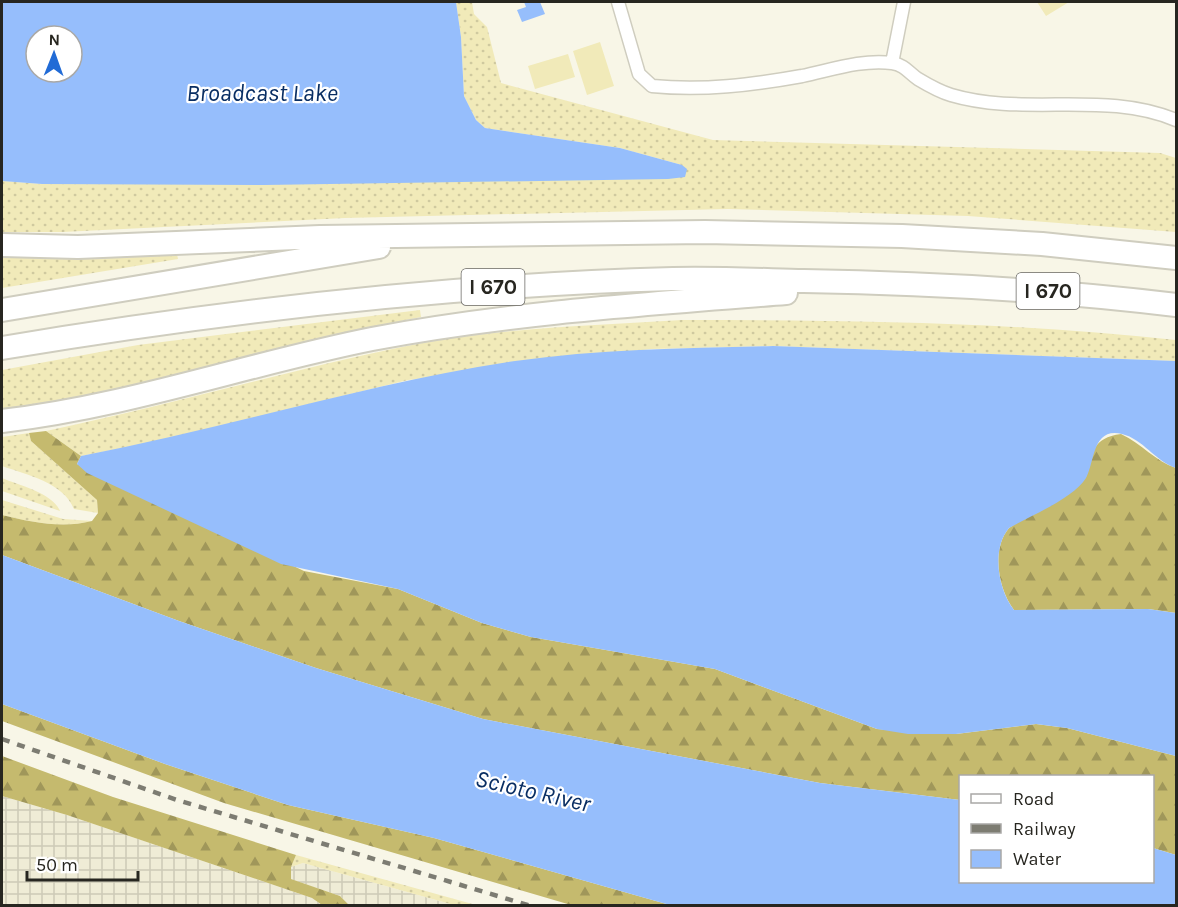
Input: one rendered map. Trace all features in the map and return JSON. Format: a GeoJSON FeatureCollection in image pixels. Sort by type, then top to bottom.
{"type":"FeatureCollection","features":[{"type":"Feature","properties":{"kind":"highway","name":"I 670"},"geometry":{"type":"LineString","coordinates":[[2,310],[448,235],[705,232],[902,236],[1042,244],[1176,258]]}},
{"type":"Feature","properties":{"kind":"highway"},"geometry":{"type":"LineString","coordinates":[[2,245],[78,247],[320,237],[448,235]]}},
{"type":"Feature","properties":{"kind":"highway","name":"I 670"},"geometry":{"type":"LineString","coordinates":[[2,348],[196,317],[494,287],[675,279],[919,283],[1077,293],[1176,305]]}},
{"type":"Feature","properties":{"kind":"highway"},"geometry":{"type":"LineString","coordinates":[[2,421],[98,407],[369,340],[454,324],[541,313],[919,283]]}},
{"type":"Feature","properties":{"kind":"street"},"geometry":{"type":"LineString","coordinates":[[618,2],[639,74],[652,86],[726,88],[861,64],[892,63],[907,68],[917,79],[950,95],[985,102],[1122,105],[1151,110],[1176,120]]}},
{"type":"Feature","properties":{"kind":"street"},"geometry":{"type":"LineString","coordinates":[[892,63],[904,2]]}},
{"type":"Feature","properties":{"kind":"shaded area"},"geometry":{"type":"Polygon","coordinates":[[[456,2],[472,2],[474,14],[487,27],[501,83],[713,140],[1160,153],[1176,158],[1176,232],[968,216],[728,209],[345,218],[62,232],[2,232],[2,181],[42,184],[682,165],[620,148],[485,128],[476,120],[464,96],[461,37],[456,2]]]}},
{"type":"Feature","properties":{"kind":"shaded area"},"geometry":{"type":"Polygon","coordinates":[[[1037,2],[1069,2],[1046,16],[1037,2]]]}},
{"type":"Feature","properties":{"kind":"shaded area"},"geometry":{"type":"Polygon","coordinates":[[[600,42],[614,86],[587,95],[573,51],[600,42]]]}},
{"type":"Feature","properties":{"kind":"shaded area"},"geometry":{"type":"Polygon","coordinates":[[[568,54],[575,77],[535,89],[528,66],[568,54]]]}},
{"type":"Feature","properties":{"kind":"shaded area"},"geometry":{"type":"Polygon","coordinates":[[[177,254],[178,259],[2,288],[2,255],[177,254]]]}},
{"type":"Feature","properties":{"kind":"shaded area"},"geometry":{"type":"Polygon","coordinates":[[[420,310],[421,317],[171,378],[76,399],[2,411],[2,370],[138,345],[420,310]]]}},
{"type":"Feature","properties":{"kind":"shaded area"},"geometry":{"type":"Polygon","coordinates":[[[682,320],[930,323],[1114,334],[1176,340],[1176,361],[773,346],[651,349],[408,380],[164,440],[81,456],[46,431],[432,341],[503,332],[682,320]]]}},
{"type":"Feature","properties":{"kind":"shaded area"},"geometry":{"type":"Polygon","coordinates":[[[29,433],[31,441],[97,500],[98,513],[74,509],[62,492],[53,486],[33,476],[2,466],[2,437],[29,433]]]}},
{"type":"Feature","properties":{"kind":"shaded area"},"geometry":{"type":"Polygon","coordinates":[[[2,478],[43,494],[60,511],[2,491],[2,478]]]}},
{"type":"Feature","properties":{"kind":"shaded area"},"geometry":{"type":"Polygon","coordinates":[[[2,500],[63,519],[92,521],[58,524],[13,518],[2,515],[2,500]]]}},
{"type":"Feature","properties":{"kind":"shaded area"},"geometry":{"type":"Polygon","coordinates":[[[2,796],[67,815],[312,898],[322,905],[2,905],[2,796]]]}},
{"type":"Feature","properties":{"kind":"shaded area"},"geometry":{"type":"Polygon","coordinates":[[[296,855],[476,905],[454,905],[303,863],[291,867],[296,855]]]}},
{"type":"Feature","properties":{"kind":"shaded area"},"geometry":{"type":"Polygon","coordinates":[[[303,863],[454,905],[349,905],[340,896],[290,879],[291,867],[303,863]]]}},
{"type":"Feature","properties":{"kind":"green space"},"geometry":{"type":"Polygon","coordinates":[[[46,431],[81,456],[77,464],[304,571],[398,589],[482,623],[531,637],[715,669],[877,729],[956,734],[1036,724],[1067,728],[1176,756],[1176,855],[1154,848],[1154,775],[959,775],[959,800],[820,783],[483,719],[316,668],[179,621],[2,555],[2,515],[35,522],[69,524],[92,521],[98,513],[97,500],[31,441],[29,433],[46,431]]]}},
{"type":"Feature","properties":{"kind":"green space"},"geometry":{"type":"Polygon","coordinates":[[[1121,434],[1176,468],[1176,613],[1148,609],[1014,610],[1004,591],[999,569],[998,558],[1003,537],[1009,528],[1086,477],[1093,453],[1099,443],[1111,436],[1121,434]]]}},
{"type":"Feature","properties":{"kind":"green space"},"geometry":{"type":"Polygon","coordinates":[[[2,704],[165,764],[288,805],[434,838],[670,905],[571,905],[224,803],[2,721],[2,704]]]}},
{"type":"Feature","properties":{"kind":"green space"},"geometry":{"type":"Polygon","coordinates":[[[2,756],[113,797],[296,855],[291,867],[291,879],[340,896],[349,905],[322,905],[312,898],[67,815],[2,796],[2,756]]]}},
{"type":"Feature","properties":{"kind":"water","name":"Broadcast Lake"},"geometry":{"type":"Polygon","coordinates":[[[2,2],[456,2],[461,37],[464,96],[476,120],[485,128],[620,148],[682,165],[687,169],[685,177],[668,179],[264,185],[42,184],[2,181],[2,2]]]}},
{"type":"Feature","properties":{"kind":"water"},"geometry":{"type":"Polygon","coordinates":[[[524,2],[540,2],[545,14],[522,22],[517,10],[526,7],[524,2]]]}},
{"type":"Feature","properties":{"kind":"water"},"geometry":{"type":"Polygon","coordinates":[[[773,346],[1176,361],[1176,468],[1136,440],[1122,434],[1112,433],[1105,436],[1096,447],[1089,471],[1080,485],[1072,493],[1009,528],[1003,537],[998,558],[1004,592],[1014,610],[1148,609],[1176,613],[1176,756],[1067,728],[1036,724],[956,734],[908,734],[877,729],[715,669],[531,637],[482,623],[398,589],[281,564],[87,473],[77,464],[81,456],[460,370],[579,354],[773,346]]]}},
{"type":"Feature","properties":{"kind":"water","name":"Scioto River"},"geometry":{"type":"Polygon","coordinates":[[[2,555],[179,621],[316,668],[483,719],[820,783],[959,800],[959,883],[1154,883],[1154,848],[1176,855],[1176,905],[670,905],[434,838],[288,805],[165,764],[2,704],[2,555]]]}},
{"type":"Feature","properties":{"kind":"railway"},"geometry":{"type":"LineString","coordinates":[[2,739],[177,800],[531,906]]}}]}
